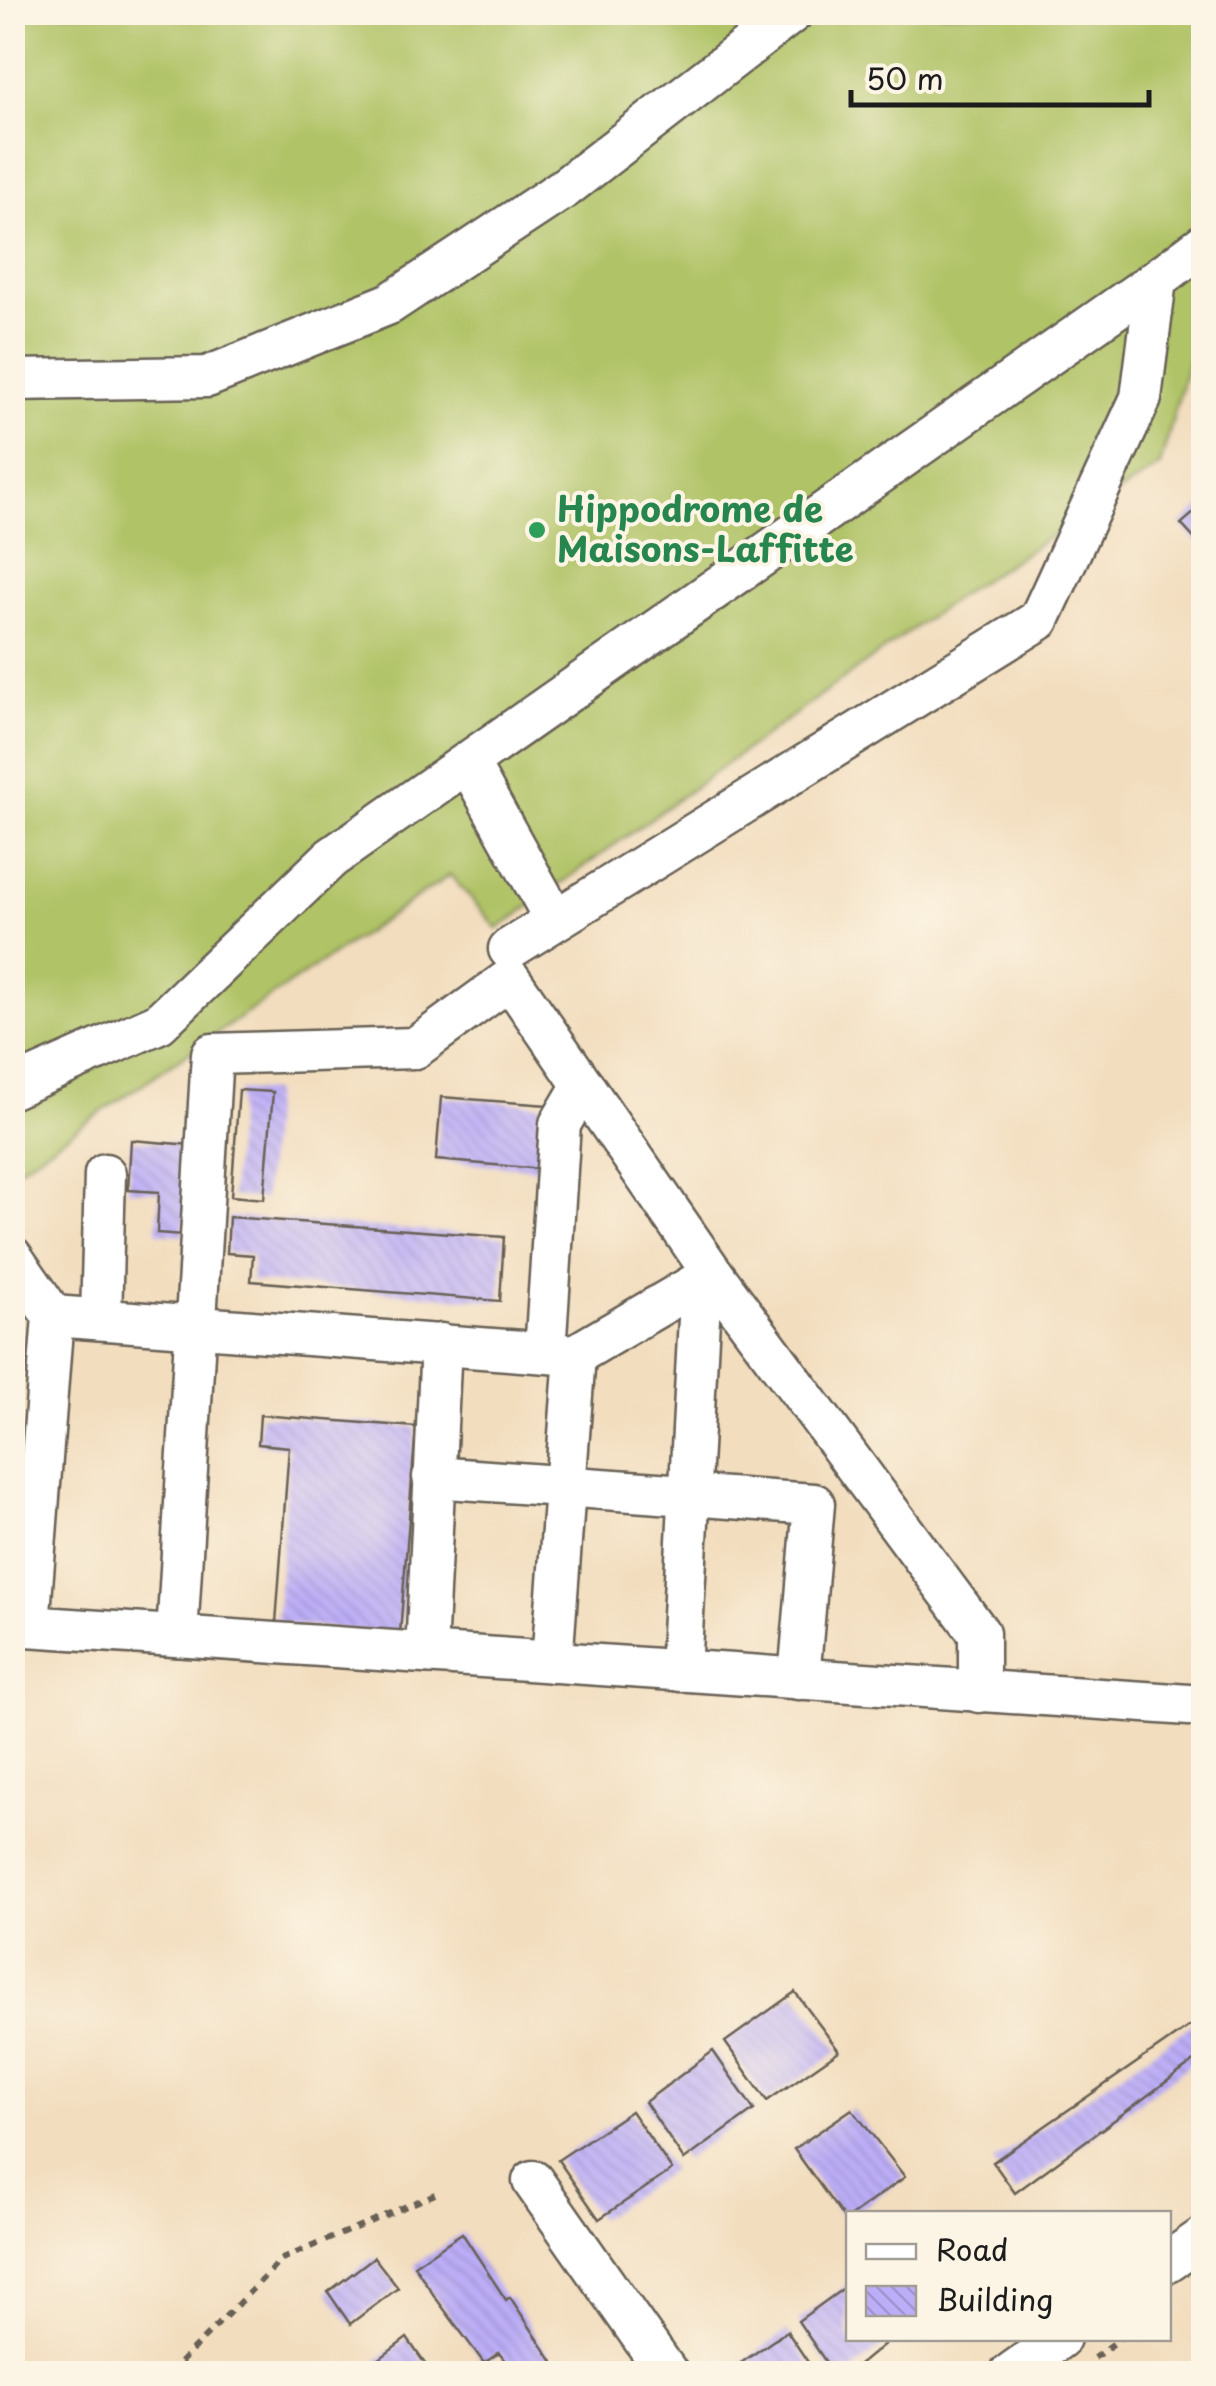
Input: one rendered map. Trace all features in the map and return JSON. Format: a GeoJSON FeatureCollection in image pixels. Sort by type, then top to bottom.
{"type":"FeatureCollection","features":[{"type":"Feature","properties":{"kind":"street"},"geometry":{"type":"LineString","coordinates":[[12,380],[208,377],[389,304],[566,188],[793,12]]}},
{"type":"Feature","properties":{"kind":"street"},"geometry":{"type":"LineString","coordinates":[[12,1088],[159,1023],[331,858],[468,763],[550,700],[1204,244]]}},
{"type":"Feature","properties":{"kind":"street"},"geometry":{"type":"LineString","coordinates":[[509,949],[1039,620],[1141,398],[1156,280]]}},
{"type":"Feature","properties":{"kind":"street"},"geometry":{"type":"LineString","coordinates":[[468,763],[554,920]]}},
{"type":"Feature","properties":{"kind":"street"},"geometry":{"type":"LineString","coordinates":[[177,1636],[212,1054],[415,1048],[510,978],[707,1278],[857,1468],[979,1634],[978,1692]]}},
{"type":"Feature","properties":{"kind":"street"},"geometry":{"type":"LineString","coordinates":[[552,1662],[564,1487],[560,1124],[583,1085]]}},
{"type":"Feature","properties":{"kind":"street"},"geometry":{"type":"LineString","coordinates":[[101,1318],[105,1174]]}},
{"type":"Feature","properties":{"kind":"street"},"geometry":{"type":"LineString","coordinates":[[12,1257],[53,1316],[27,1446],[21,1626],[1204,1706]]}},
{"type":"Feature","properties":{"kind":"street"},"geometry":{"type":"LineString","coordinates":[[53,1316],[560,1353],[707,1278]]}},
{"type":"Feature","properties":{"kind":"street"},"geometry":{"type":"LineString","coordinates":[[680,1671],[688,1496],[707,1278]]}},
{"type":"Feature","properties":{"kind":"street"},"geometry":{"type":"LineString","coordinates":[[426,1654],[441,1344]]}},
{"type":"Feature","properties":{"kind":"street"},"geometry":{"type":"LineString","coordinates":[[433,1478],[814,1504],[857,1468]]}},
{"type":"Feature","properties":{"kind":"street"},"geometry":{"type":"LineString","coordinates":[[799,1679],[814,1504]]}},
{"type":"Feature","properties":{"kind":"street"},"geometry":{"type":"LineString","coordinates":[[533,2181],[668,2374]]}},
{"type":"Feature","properties":{"kind":"street"},"geometry":{"type":"LineString","coordinates":[[1171,2260],[1204,2237]]}},
{"type":"Feature","properties":{"kind":"street"},"geometry":{"type":"LineString","coordinates":[[1010,2374],[1056,2341]]}},
{"type":"Feature","properties":{"kind":"path"},"geometry":{"type":"LineString","coordinates":[[169,2374],[282,2259],[435,2194]]}},
{"type":"Feature","properties":{"kind":"green space","name":"Hippodrome de Maisons-Laffitte"},"geometry":{"type":"Polygon","coordinates":[[[13,13],[1203,13],[1203,306],[1160,466],[961,594],[498,929],[450,875],[13,1172],[13,13]]]}},
{"type":"Feature","properties":{"kind":"building"},"geometry":{"type":"Polygon","coordinates":[[[1204,504],[1204,549],[1181,524],[1204,504]]]}},
{"type":"Feature","properties":{"kind":"building"},"geometry":{"type":"Polygon","coordinates":[[[239,1090],[273,1092],[264,1199],[231,1196],[239,1090]]]}},
{"type":"Feature","properties":{"kind":"building"},"geometry":{"type":"Polygon","coordinates":[[[441,1097],[547,1105],[541,1169],[436,1160],[441,1097]]]}},
{"type":"Feature","properties":{"kind":"building"},"geometry":{"type":"Polygon","coordinates":[[[131,1140],[191,1145],[183,1235],[157,1233],[159,1192],[128,1190],[131,1140]]]}},
{"type":"Feature","properties":{"kind":"building"},"geometry":{"type":"Polygon","coordinates":[[[229,1217],[504,1237],[500,1301],[251,1281],[253,1255],[227,1253],[229,1217]]]}},
{"type":"Feature","properties":{"kind":"building"},"geometry":{"type":"Polygon","coordinates":[[[260,1415],[416,1427],[400,1634],[276,1623],[289,1447],[258,1444],[260,1415]]]}},
{"type":"Feature","properties":{"kind":"building"},"geometry":{"type":"Polygon","coordinates":[[[795,1992],[839,2051],[767,2101],[725,2042],[795,1992]]]}},
{"type":"Feature","properties":{"kind":"building"},"geometry":{"type":"Polygon","coordinates":[[[1204,2016],[1204,2054],[1015,2193],[993,2162],[1204,2016]]]}},
{"type":"Feature","properties":{"kind":"building"},"geometry":{"type":"Polygon","coordinates":[[[713,2051],[754,2110],[684,2160],[645,2102],[713,2051]]]}},
{"type":"Feature","properties":{"kind":"building"},"geometry":{"type":"Polygon","coordinates":[[[852,2109],[905,2177],[858,2211],[846,2211],[845,2220],[794,2149],[852,2109]]]}},
{"type":"Feature","properties":{"kind":"building"},"geometry":{"type":"Polygon","coordinates":[[[631,2111],[672,2170],[599,2219],[558,2160],[631,2111]]]}},
{"type":"Feature","properties":{"kind":"building"},"geometry":{"type":"Polygon","coordinates":[[[462,2233],[561,2374],[515,2374],[499,2353],[484,2363],[435,2297],[414,2265],[462,2233]]]}},
{"type":"Feature","properties":{"kind":"building"},"geometry":{"type":"Polygon","coordinates":[[[374,2257],[398,2288],[350,2324],[328,2292],[374,2257]]]}},
{"type":"Feature","properties":{"kind":"building"},"geometry":{"type":"Polygon","coordinates":[[[846,2286],[846,2341],[888,2341],[848,2374],[834,2374],[798,2321],[846,2286]]]}},
{"type":"Feature","properties":{"kind":"building"},"geometry":{"type":"Polygon","coordinates":[[[787,2331],[816,2374],[725,2374],[787,2331]]]}},
{"type":"Feature","properties":{"kind":"building"},"geometry":{"type":"Polygon","coordinates":[[[407,2338],[432,2374],[381,2374],[374,2363],[407,2338]]]}},
{"type":"Feature","properties":{"kind":"place","name":"Hippodrome de Maisons-Laffitte"},"geometry":{"type":"Point","coordinates":[537,530]}}]}
